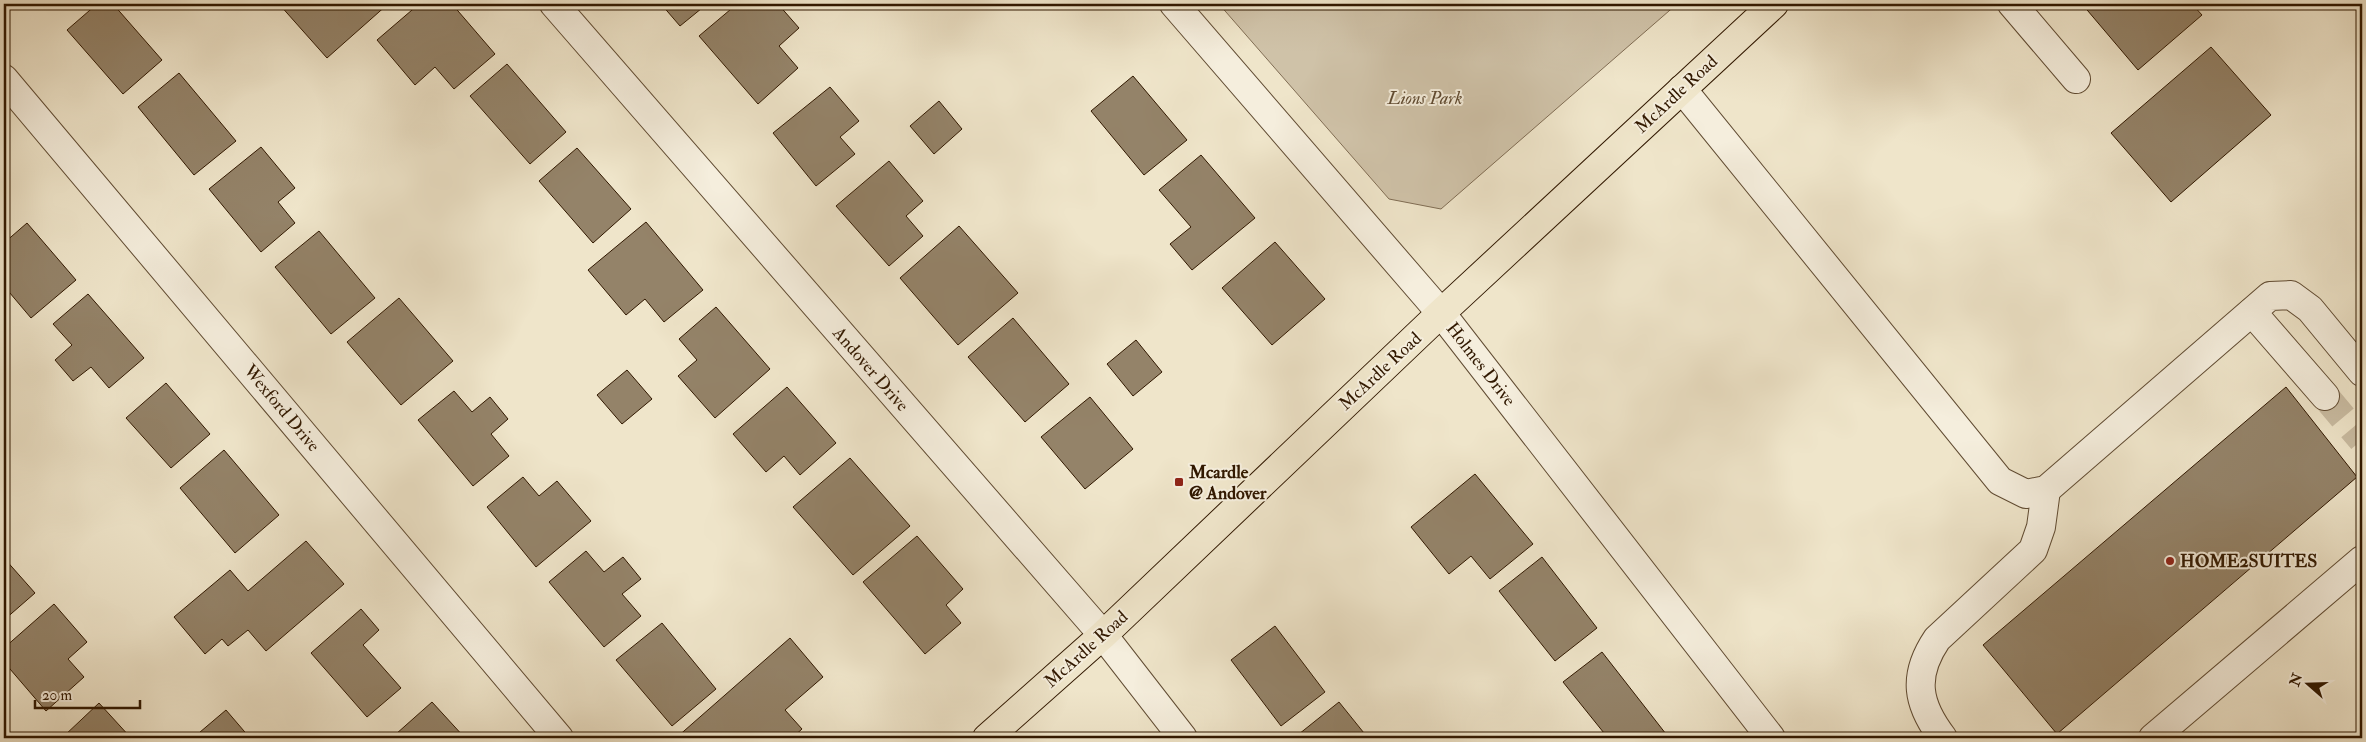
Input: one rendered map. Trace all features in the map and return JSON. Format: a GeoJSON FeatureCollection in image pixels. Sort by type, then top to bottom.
{"type":"FeatureCollection","features":[{"type":"Feature","properties":{"kind":"main road","name":"McArdle Road"},"geometry":{"type":"LineString","coordinates":[[987,738],[1102,634],[1441,314],[1774,4]]}},
{"type":"Feature","properties":{"kind":"street","name":"Andover Drive"},"geometry":{"type":"LineString","coordinates":[[554,4],[1102,634],[1183,738]]}},
{"type":"Feature","properties":{"kind":"street","name":"Holmes Drive"},"geometry":{"type":"LineString","coordinates":[[1174,4],[1441,314],[1772,738]]}},
{"type":"Feature","properties":{"kind":"street"},"geometry":{"type":"LineString","coordinates":[[2012,4],[2076,80]]}},
{"type":"Feature","properties":{"kind":"street","name":"Wexford Drive"},"geometry":{"type":"LineString","coordinates":[[4,79],[559,738]]}},
{"type":"Feature","properties":{"kind":"street"},"geometry":{"type":"LineString","coordinates":[[1682,89],[2000,481],[2026,494],[2046,490],[2270,296],[2291,295],[2310,310],[2362,372]]}},
{"type":"Feature","properties":{"kind":"street"},"geometry":{"type":"LineString","coordinates":[[2252,312],[2325,396]]}},
{"type":"Feature","properties":{"kind":"street"},"geometry":{"type":"LineString","coordinates":[[1942,738],[1929,720],[1920,686],[1927,653],[1936,639],[2033,550],[2041,528],[2046,490]]}},
{"type":"Feature","properties":{"kind":"street"},"geometry":{"type":"LineString","coordinates":[[2153,738],[2362,560]]}},
{"type":"Feature","properties":{"kind":"green space","name":"Lions Park"},"geometry":{"type":"Polygon","coordinates":[[[1219,4],[1677,4],[1441,209],[1389,199],[1219,4]]]}},
{"type":"Feature","properties":{"kind":"building"},"geometry":{"type":"Polygon","coordinates":[[[97,4],[113,4],[162,60],[123,94],[67,30],[97,4]]]}},
{"type":"Feature","properties":{"kind":"building"},"geometry":{"type":"Polygon","coordinates":[[[279,4],[388,4],[327,58],[279,4]]]}},
{"type":"Feature","properties":{"kind":"building"},"geometry":{"type":"Polygon","coordinates":[[[419,4],[452,4],[495,54],[454,89],[435,67],[415,85],[377,40],[419,4]]]}},
{"type":"Feature","properties":{"kind":"building"},"geometry":{"type":"Polygon","coordinates":[[[661,4],[707,4],[680,26],[661,4]]]}},
{"type":"Feature","properties":{"kind":"building"},"geometry":{"type":"Polygon","coordinates":[[[737,4],[778,4],[799,28],[779,46],[798,68],[758,104],[699,36],[737,4]]]}},
{"type":"Feature","properties":{"kind":"building"},"geometry":{"type":"Polygon","coordinates":[[[2082,4],[2192,4],[2202,15],[2138,70],[2082,4]]]}},
{"type":"Feature","properties":{"kind":"building"},"geometry":{"type":"Polygon","coordinates":[[[2211,47],[2271,115],[2171,202],[2111,133],[2211,47]]]}},
{"type":"Feature","properties":{"kind":"building"},"geometry":{"type":"Polygon","coordinates":[[[507,64],[566,132],[530,164],[470,96],[507,64]]]}},
{"type":"Feature","properties":{"kind":"building"},"geometry":{"type":"Polygon","coordinates":[[[179,73],[236,141],[194,175],[138,107],[179,73]]]}},
{"type":"Feature","properties":{"kind":"building"},"geometry":{"type":"Polygon","coordinates":[[[1133,76],[1187,140],[1144,175],[1091,111],[1133,76]]]}},
{"type":"Feature","properties":{"kind":"building"},"geometry":{"type":"Polygon","coordinates":[[[830,87],[859,121],[840,137],[855,154],[816,186],[773,133],[830,87]]]}},
{"type":"Feature","properties":{"kind":"building"},"geometry":{"type":"Polygon","coordinates":[[[939,101],[962,129],[934,154],[910,126],[939,101]]]}},
{"type":"Feature","properties":{"kind":"building"},"geometry":{"type":"Polygon","coordinates":[[[261,147],[295,188],[278,202],[295,223],[261,252],[209,189],[261,147]]]}},
{"type":"Feature","properties":{"kind":"building"},"geometry":{"type":"Polygon","coordinates":[[[577,148],[631,209],[593,243],[539,181],[577,148]]]}},
{"type":"Feature","properties":{"kind":"building"},"geometry":{"type":"Polygon","coordinates":[[[1201,155],[1255,218],[1192,270],[1170,244],[1191,227],[1159,190],[1201,155]]]}},
{"type":"Feature","properties":{"kind":"building"},"geometry":{"type":"Polygon","coordinates":[[[889,161],[923,201],[906,216],[923,236],[889,266],[836,206],[889,161]]]}},
{"type":"Feature","properties":{"kind":"building"},"geometry":{"type":"Polygon","coordinates":[[[646,222],[703,290],[664,322],[645,299],[626,315],[588,270],[646,222]]]}},
{"type":"Feature","properties":{"kind":"building"},"geometry":{"type":"Polygon","coordinates":[[[27,223],[76,280],[31,318],[4,286],[4,243],[27,223]]]}},
{"type":"Feature","properties":{"kind":"building"},"geometry":{"type":"Polygon","coordinates":[[[959,226],[1018,293],[958,345],[900,278],[959,226]]]}},
{"type":"Feature","properties":{"kind":"building"},"geometry":{"type":"Polygon","coordinates":[[[319,231],[375,298],[331,334],[275,267],[319,231]]]}},
{"type":"Feature","properties":{"kind":"building"},"geometry":{"type":"Polygon","coordinates":[[[1275,242],[1325,299],[1272,345],[1222,288],[1275,242]]]}},
{"type":"Feature","properties":{"kind":"building"},"geometry":{"type":"Polygon","coordinates":[[[88,294],[144,358],[109,388],[91,367],[73,381],[55,360],[72,345],[53,324],[88,294]]]}},
{"type":"Feature","properties":{"kind":"building"},"geometry":{"type":"Polygon","coordinates":[[[399,298],[453,361],[401,405],[347,342],[399,298]]]}},
{"type":"Feature","properties":{"kind":"building"},"geometry":{"type":"Polygon","coordinates":[[[716,307],[770,369],[715,418],[678,376],[697,360],[679,339],[716,307]]]}},
{"type":"Feature","properties":{"kind":"building"},"geometry":{"type":"Polygon","coordinates":[[[1013,318],[1069,384],[1025,422],[968,357],[1013,318]]]}},
{"type":"Feature","properties":{"kind":"building"},"geometry":{"type":"Polygon","coordinates":[[[1136,340],[1162,372],[1133,396],[1107,364],[1136,340]]]}},
{"type":"Feature","properties":{"kind":"building"},"geometry":{"type":"Polygon","coordinates":[[[627,370],[652,399],[622,424],[597,395],[627,370]]]}},
{"type":"Feature","properties":{"kind":"building"},"geometry":{"type":"Polygon","coordinates":[[[166,383],[210,434],[171,468],[126,418],[166,383]]]}},
{"type":"Feature","properties":{"kind":"building"},"geometry":{"type":"Polygon","coordinates":[[[787,387],[836,443],[800,475],[784,456],[766,472],[733,434],[787,387]]]}},
{"type":"Feature","properties":{"kind":"building","name":"HOME2SUITES"},"geometry":{"type":"Polygon","coordinates":[[[2286,387],[2357,477],[2057,734],[1983,645],[2286,387]]]}},
{"type":"Feature","properties":{"kind":"building"},"geometry":{"type":"Polygon","coordinates":[[[454,391],[472,412],[490,397],[508,419],[491,434],[509,456],[473,486],[418,420],[454,391]]]}},
{"type":"Feature","properties":{"kind":"building"},"geometry":{"type":"Polygon","coordinates":[[[1090,397],[1133,449],[1085,489],[1041,437],[1090,397]]]}},
{"type":"Feature","properties":{"kind":"building"},"geometry":{"type":"Polygon","coordinates":[[[224,450],[279,515],[235,553],[180,488],[224,450]]]}},
{"type":"Feature","properties":{"kind":"building"},"geometry":{"type":"Polygon","coordinates":[[[850,458],[910,526],[853,575],[793,507],[850,458]]]}},
{"type":"Feature","properties":{"kind":"building"},"geometry":{"type":"Polygon","coordinates":[[[1475,474],[1533,544],[1490,579],[1471,556],[1449,574],[1411,527],[1475,474]]]}},
{"type":"Feature","properties":{"kind":"building"},"geometry":{"type":"Polygon","coordinates":[[[523,477],[539,496],[557,481],[591,521],[536,567],[487,507],[523,477]]]}},
{"type":"Feature","properties":{"kind":"building"},"geometry":{"type":"Polygon","coordinates":[[[917,536],[963,589],[946,605],[961,623],[925,654],[863,582],[917,536]]]}},
{"type":"Feature","properties":{"kind":"building"},"geometry":{"type":"Polygon","coordinates":[[[306,541],[344,584],[266,651],[248,630],[228,646],[222,639],[205,654],[174,617],[230,570],[248,591],[306,541]]]}},
{"type":"Feature","properties":{"kind":"building"},"geometry":{"type":"Polygon","coordinates":[[[586,551],[604,572],[623,557],[641,579],[622,594],[641,616],[604,647],[549,582],[586,551]]]}},
{"type":"Feature","properties":{"kind":"building"},"geometry":{"type":"Polygon","coordinates":[[[1542,557],[1597,628],[1555,661],[1499,591],[1542,557]]]}},
{"type":"Feature","properties":{"kind":"building"},"geometry":{"type":"Polygon","coordinates":[[[4,558],[35,593],[4,620],[4,558]]]}},
{"type":"Feature","properties":{"kind":"building"},"geometry":{"type":"Polygon","coordinates":[[[54,604],[87,642],[68,659],[84,677],[46,711],[4,662],[4,648],[54,604]]]}},
{"type":"Feature","properties":{"kind":"building"},"geometry":{"type":"Polygon","coordinates":[[[361,609],[379,630],[363,645],[401,688],[367,717],[311,653],[361,609]]]}},
{"type":"Feature","properties":{"kind":"building"},"geometry":{"type":"Polygon","coordinates":[[[662,623],[716,689],[672,726],[616,660],[662,623]]]}},
{"type":"Feature","properties":{"kind":"building"},"geometry":{"type":"Polygon","coordinates":[[[1275,626],[1325,692],[1281,726],[1231,660],[1275,626]]]}},
{"type":"Feature","properties":{"kind":"building"},"geometry":{"type":"Polygon","coordinates":[[[790,638],[823,677],[785,710],[802,729],[792,738],[676,738],[790,638]]]}},
{"type":"Feature","properties":{"kind":"building"},"geometry":{"type":"Polygon","coordinates":[[[1602,652],[1666,734],[1660,738],[1608,738],[1563,682],[1602,652]]]}},
{"type":"Feature","properties":{"kind":"building"},"geometry":{"type":"Polygon","coordinates":[[[432,702],[465,738],[400,738],[396,734],[432,702]]]}},
{"type":"Feature","properties":{"kind":"building"},"geometry":{"type":"Polygon","coordinates":[[[1339,702],[1368,738],[1294,738],[1339,702]]]}},
{"type":"Feature","properties":{"kind":"building"},"geometry":{"type":"Polygon","coordinates":[[[99,703],[131,738],[66,738],[64,736],[99,703]]]}},
{"type":"Feature","properties":{"kind":"building"},"geometry":{"type":"Polygon","coordinates":[[[226,710],[250,738],[193,738],[226,710]]]}},
{"type":"Feature","properties":{"kind":"tunnel"},"geometry":{"type":"LineString","coordinates":[[2325,396],[2362,440]]}},
{"type":"Feature","properties":{"kind":"place","name":"Mcardle @ Andover"},"geometry":{"type":"Point","coordinates":[1179,482]}},
{"type":"Feature","properties":{"kind":"place","name":"HOME2SUITES"},"geometry":{"type":"Point","coordinates":[2170,561]}}]}
